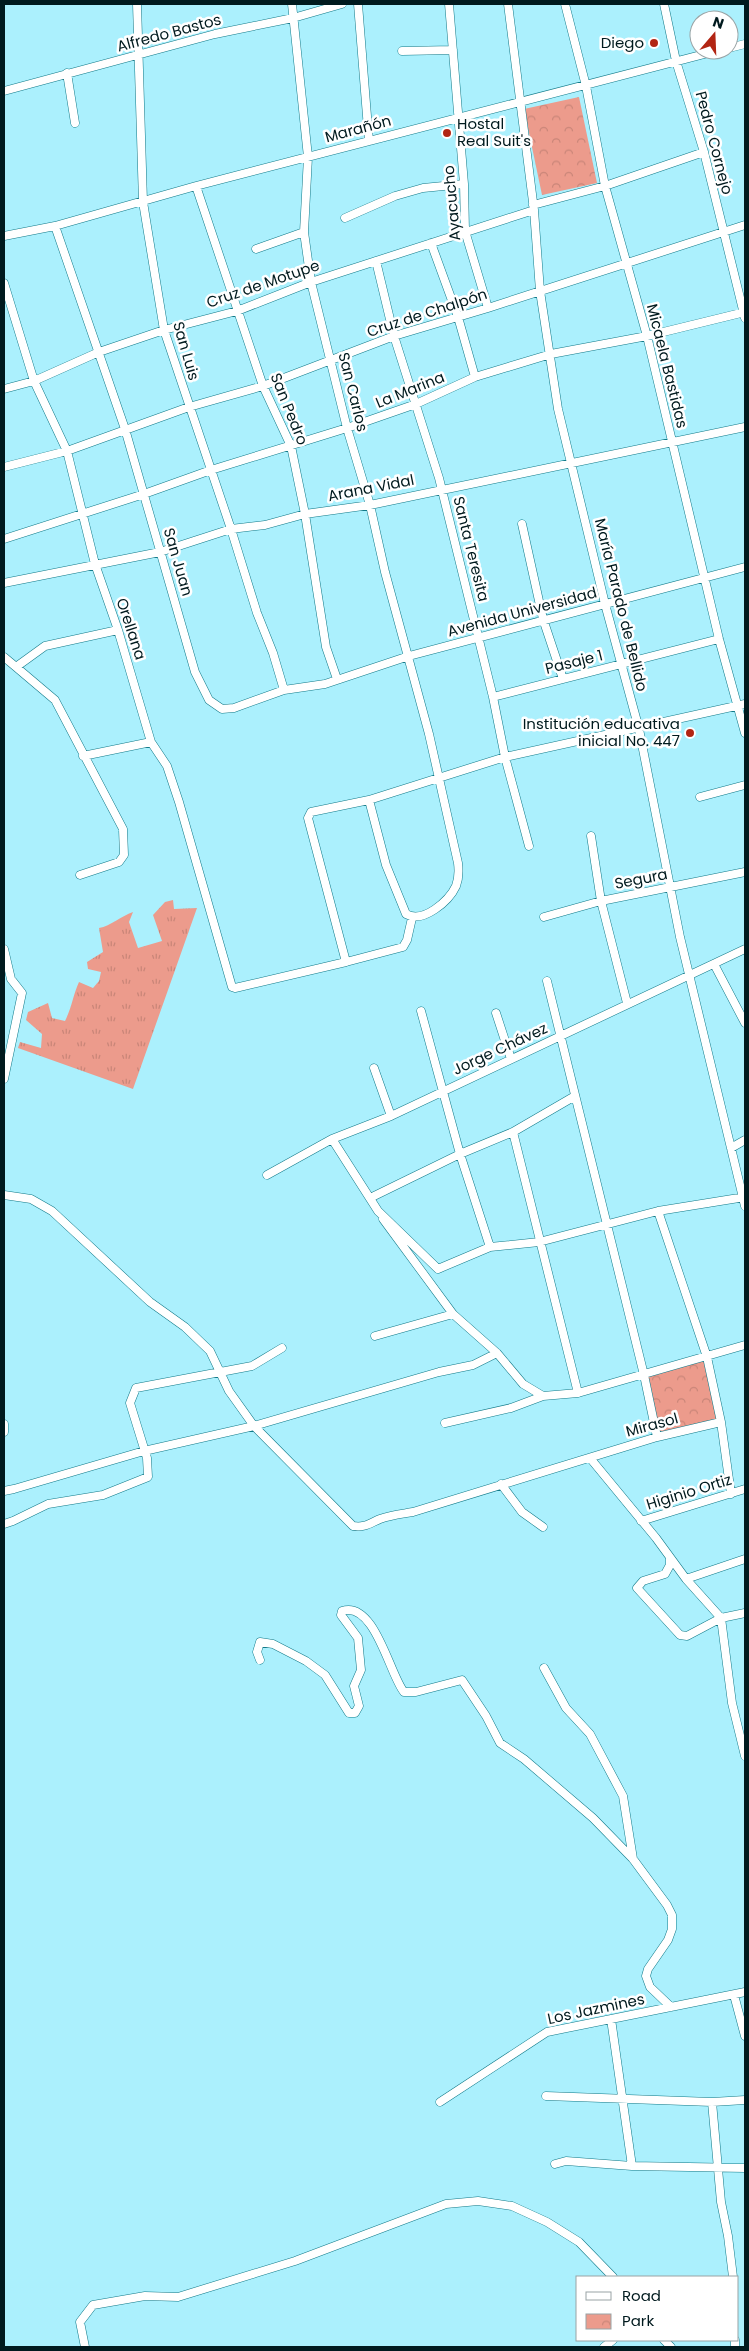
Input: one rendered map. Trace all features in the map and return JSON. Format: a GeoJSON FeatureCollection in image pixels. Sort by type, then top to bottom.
{"type":"FeatureCollection","features":[{"type":"Feature","properties":{"kind":"street","name":"San Luis"},"geometry":{"type":"LineString","coordinates":[[137,4],[143,202],[164,330],[284,690]]}},
{"type":"Feature","properties":{"kind":"street","name":"San Carlos"},"geometry":{"type":"LineString","coordinates":[[292,4],[308,157],[304,232],[311,282],[347,428],[370,505],[385,572],[409,656],[460,874],[455,887],[444,903],[419,917],[412,918]]}},
{"type":"Feature","properties":{"kind":"street","name":"Alfredo Bastos"},"geometry":{"type":"LineString","coordinates":[[4,91],[215,34],[293,18],[342,4]]}},
{"type":"Feature","properties":{"kind":"street"},"geometry":{"type":"LineString","coordinates":[[358,4],[370,140]]}},
{"type":"Feature","properties":{"kind":"street","name":"Ayacucho"},"geometry":{"type":"LineString","coordinates":[[449,4],[464,184],[465,231],[488,308]]}},
{"type":"Feature","properties":{"kind":"street","name":"María Parado de Bellido"},"geometry":{"type":"LineString","coordinates":[[508,4],[533,207],[540,291],[558,409],[605,604],[639,729],[672,887],[680,937],[745,1206]]}},
{"type":"Feature","properties":{"kind":"street","name":"Micaela Bastidas"},"geometry":{"type":"LineString","coordinates":[[565,4],[586,86],[605,186],[647,336],[719,639],[742,704],[745,733]]}},
{"type":"Feature","properties":{"kind":"street","name":"Pedro Cornejo"},"geometry":{"type":"LineString","coordinates":[[664,4],[676,61],[704,152],[745,314]]}},
{"type":"Feature","properties":{"kind":"street"},"geometry":{"type":"LineString","coordinates":[[402,51],[453,50]]}},
{"type":"Feature","properties":{"kind":"street","name":"Marañón"},"geometry":{"type":"LineString","coordinates":[[4,236],[55,226],[196,186],[689,58]]}},
{"type":"Feature","properties":{"kind":"street"},"geometry":{"type":"LineString","coordinates":[[67,73],[75,122]]}},
{"type":"Feature","properties":{"kind":"street","name":"Cruz de Motupe"},"geometry":{"type":"LineString","coordinates":[[4,389],[34,381],[100,352],[164,330],[237,311],[311,282],[704,152]]}},
{"type":"Feature","properties":{"kind":"street"},"geometry":{"type":"LineString","coordinates":[[345,218],[396,196],[423,188],[464,184]]}},
{"type":"Feature","properties":{"kind":"street","name":"San Pedro"},"geometry":{"type":"LineString","coordinates":[[196,186],[263,386],[291,446],[305,514],[326,647],[337,679]]}},
{"type":"Feature","properties":{"kind":"street","name":"Cruz de Chalpón"},"geometry":{"type":"LineString","coordinates":[[4,467],[67,451],[189,407],[263,386],[394,336],[488,308],[745,225]]}},
{"type":"Feature","properties":{"kind":"street","name":"San Juan"},"geometry":{"type":"LineString","coordinates":[[55,226],[125,429],[195,672],[208,700],[222,709],[234,708],[284,690],[325,684],[337,679]]}},
{"type":"Feature","properties":{"kind":"street"},"geometry":{"type":"LineString","coordinates":[[256,249],[304,232]]}},
{"type":"Feature","properties":{"kind":"street","name":"Ayacucho"},"geometry":{"type":"LineString","coordinates":[[431,243],[458,317],[475,377]]}},
{"type":"Feature","properties":{"kind":"street","name":"Santa Teresita"},"geometry":{"type":"LineString","coordinates":[[376,261],[394,336],[442,488],[493,697],[505,757],[529,846]]}},
{"type":"Feature","properties":{"kind":"street","name":"Orellana"},"geometry":{"type":"LineString","coordinates":[[4,283],[34,381],[67,451],[95,564],[118,630],[151,742],[167,766],[179,802],[230,984],[235,988],[346,962]]}},
{"type":"Feature","properties":{"kind":"street","name":"La Marina"},"geometry":{"type":"LineString","coordinates":[[4,538],[144,494],[211,470],[347,428],[416,404],[475,377],[551,354],[647,336],[745,314]]}},
{"type":"Feature","properties":{"kind":"street","name":"Arana Vidal"},"geometry":{"type":"LineString","coordinates":[[4,582],[160,552],[231,529],[265,524],[305,514],[370,505],[442,488],[745,427]]}},
{"type":"Feature","properties":{"kind":"street"},"geometry":{"type":"LineString","coordinates":[[522,524],[543,619],[562,679]]}},
{"type":"Feature","properties":{"kind":"street","name":"Avenida Universidad"},"geometry":{"type":"LineString","coordinates":[[337,679],[409,656],[543,619],[745,567]]}},
{"type":"Feature","properties":{"kind":"street"},"geometry":{"type":"LineString","coordinates":[[16,667],[45,646],[118,630]]}},
{"type":"Feature","properties":{"kind":"street","name":"Pasaje 1"},"geometry":{"type":"LineString","coordinates":[[493,697],[719,639]]}},
{"type":"Feature","properties":{"kind":"street"},"geometry":{"type":"LineString","coordinates":[[4,657],[55,700],[123,829],[124,855],[118,862],[80,875]]}},
{"type":"Feature","properties":{"kind":"street"},"geometry":{"type":"LineString","coordinates":[[369,800],[386,865],[406,914],[412,918],[407,940],[403,947],[346,962],[308,818],[311,812],[369,800],[505,757],[639,729],[742,704]]}},
{"type":"Feature","properties":{"kind":"street"},"geometry":{"type":"LineString","coordinates":[[83,756],[151,742]]}},
{"type":"Feature","properties":{"kind":"street"},"geometry":{"type":"LineString","coordinates":[[700,797],[745,785]]}},
{"type":"Feature","properties":{"kind":"street"},"geometry":{"type":"LineString","coordinates":[[591,836],[602,901],[627,1003]]}},
{"type":"Feature","properties":{"kind":"street","name":"Segura"},"geometry":{"type":"LineString","coordinates":[[544,917],[602,901],[745,872]]}},
{"type":"Feature","properties":{"kind":"street"},"geometry":{"type":"LineString","coordinates":[[4,949],[11,979],[22,993],[4,1079]]}},
{"type":"Feature","properties":{"kind":"street","name":"Jorge Chávez"},"geometry":{"type":"LineString","coordinates":[[266,1175],[332,1139],[391,1116],[627,1003],[745,949]]}},
{"type":"Feature","properties":{"kind":"street"},"geometry":{"type":"LineString","coordinates":[[714,964],[745,1023]]}},
{"type":"Feature","properties":{"kind":"street"},"geometry":{"type":"LineString","coordinates":[[547,981],[605,1223],[644,1375],[657,1437]]}},
{"type":"Feature","properties":{"kind":"street"},"geometry":{"type":"LineString","coordinates":[[421,1011],[460,1154],[490,1247]]}},
{"type":"Feature","properties":{"kind":"street"},"geometry":{"type":"LineString","coordinates":[[496,1014],[511,1059]]}},
{"type":"Feature","properties":{"kind":"street"},"geometry":{"type":"LineString","coordinates":[[374,1068],[391,1116]]}},
{"type":"Feature","properties":{"kind":"street"},"geometry":{"type":"LineString","coordinates":[[370,1198],[460,1154],[513,1132],[575,1096]]}},
{"type":"Feature","properties":{"kind":"street"},"geometry":{"type":"LineString","coordinates":[[513,1132],[578,1393]]}},
{"type":"Feature","properties":{"kind":"street"},"geometry":{"type":"LineString","coordinates":[[332,1139],[387,1227],[453,1314],[497,1353],[523,1384],[543,1396]]}},
{"type":"Feature","properties":{"kind":"street"},"geometry":{"type":"LineString","coordinates":[[731,1148],[745,1140]]}},
{"type":"Feature","properties":{"kind":"street"},"geometry":{"type":"LineString","coordinates":[[4,1195],[31,1199],[52,1212],[150,1302],[185,1327],[210,1351],[229,1391],[254,1426]]}},
{"type":"Feature","properties":{"kind":"street"},"geometry":{"type":"LineString","coordinates":[[378,1211],[438,1269],[490,1247],[539,1242],[605,1223],[658,1211],[744,1197]]}},
{"type":"Feature","properties":{"kind":"street"},"geometry":{"type":"LineString","coordinates":[[658,1211],[707,1357],[721,1422],[731,1494]]}},
{"type":"Feature","properties":{"kind":"street"},"geometry":{"type":"LineString","coordinates":[[375,1336],[453,1314]]}},
{"type":"Feature","properties":{"kind":"street"},"geometry":{"type":"LineString","coordinates":[[445,1423],[511,1408],[543,1396],[578,1393],[745,1345]]}},
{"type":"Feature","properties":{"kind":"street"},"geometry":{"type":"LineString","coordinates":[[4,1524],[48,1504],[103,1495],[148,1477],[144,1451],[130,1404],[131,1396],[136,1388],[252,1366],[282,1348]]}},
{"type":"Feature","properties":{"kind":"street"},"geometry":{"type":"LineString","coordinates":[[4,1491],[14,1490],[144,1451],[254,1426],[439,1372],[473,1365],[497,1353]]}},
{"type":"Feature","properties":{"kind":"street","name":"Mirasol"},"geometry":{"type":"LineString","coordinates":[[254,1426],[353,1526],[360,1528],[379,1519],[413,1512],[657,1437],[721,1422]]}},
{"type":"Feature","properties":{"kind":"street"},"geometry":{"type":"LineString","coordinates":[[4,1424],[4,1432]]}},
{"type":"Feature","properties":{"kind":"street"},"geometry":{"type":"LineString","coordinates":[[590,1458],[686,1579],[721,1618],[732,1703],[745,1756]]}},
{"type":"Feature","properties":{"kind":"street"},"geometry":{"type":"LineString","coordinates":[[501,1484],[522,1512],[543,1527]]}},
{"type":"Feature","properties":{"kind":"street","name":"Higinio Ortiz"},"geometry":{"type":"LineString","coordinates":[[641,1521],[745,1490]]}},
{"type":"Feature","properties":{"kind":"street"},"geometry":{"type":"LineString","coordinates":[[670,1558],[669,1570],[666,1574],[643,1581],[637,1588],[680,1635],[687,1636],[721,1618],[745,1613]]}},
{"type":"Feature","properties":{"kind":"street"},"geometry":{"type":"LineString","coordinates":[[686,1579],[745,1559]]}},
{"type":"Feature","properties":{"kind":"street"},"geometry":{"type":"LineString","coordinates":[[260,1660],[257,1652],[260,1642],[273,1644],[325,1675],[349,1712],[356,1712],[358,1706],[354,1686],[360,1670],[358,1638],[341,1615],[342,1611],[348,1609],[357,1612],[381,1640],[398,1686],[404,1692],[416,1692],[462,1680],[486,1716],[500,1743],[524,1759],[566,1795],[633,1859],[667,1905],[672,1915],[672,1929],[668,1940],[648,1968],[646,1976],[650,1987],[671,2007]]}},
{"type":"Feature","properties":{"kind":"street"},"geometry":{"type":"LineString","coordinates":[[544,1668],[566,1708],[590,1734],[623,1796],[633,1859]]}},
{"type":"Feature","properties":{"kind":"street","name":"Los Jazmines"},"geometry":{"type":"LineString","coordinates":[[440,2102],[547,2032],[745,1992]]}},
{"type":"Feature","properties":{"kind":"street"},"geometry":{"type":"LineString","coordinates":[[734,1995],[745,2036]]}},
{"type":"Feature","properties":{"kind":"street"},"geometry":{"type":"LineString","coordinates":[[611,2019],[632,2166]]}},
{"type":"Feature","properties":{"kind":"street"},"geometry":{"type":"LineString","coordinates":[[546,2096],[712,2102],[745,2100]]}},
{"type":"Feature","properties":{"kind":"street"},"geometry":{"type":"LineString","coordinates":[[712,2102],[721,2202],[728,2236],[733,2276]]}},
{"type":"Feature","properties":{"kind":"street"},"geometry":{"type":"LineString","coordinates":[[555,2164],[566,2161],[632,2166],[745,2168]]}},
{"type":"Feature","properties":{"kind":"street"},"geometry":{"type":"LineString","coordinates":[[85,2347],[80,2322],[93,2305],[145,2296],[178,2298],[295,2261],[446,2204],[478,2201],[512,2206],[547,2222],[579,2242],[612,2276]]}},
{"type":"Feature","properties":{"kind":"green space"},"geometry":{"type":"Polygon","coordinates":[[[579,97],[597,183],[542,195],[524,109],[579,97]]]}},
{"type":"Feature","properties":{"kind":"green space"},"geometry":{"type":"Polygon","coordinates":[[[173,900],[174,909],[197,908],[133,1089],[18,1048],[20,1042],[41,1048],[42,1034],[26,1020],[28,1012],[48,1003],[52,1018],[65,1021],[79,982],[93,988],[99,981],[101,972],[88,969],[87,962],[103,952],[99,928],[133,912],[129,922],[138,948],[162,941],[153,915],[165,902],[173,900]]]}},
{"type":"Feature","properties":{"kind":"green space"},"geometry":{"type":"Polygon","coordinates":[[[707,1357],[721,1422],[657,1437],[644,1375],[707,1357]]]}},
{"type":"Feature","properties":{"kind":"place","name":"Diego"},"geometry":{"type":"Point","coordinates":[654,43]}},
{"type":"Feature","properties":{"kind":"place","name":"Hostal Real Suit's"},"geometry":{"type":"Point","coordinates":[447,133]}},
{"type":"Feature","properties":{"kind":"place","name":"Institución educativa inicial No. 447"},"geometry":{"type":"Point","coordinates":[690,733]}}]}
